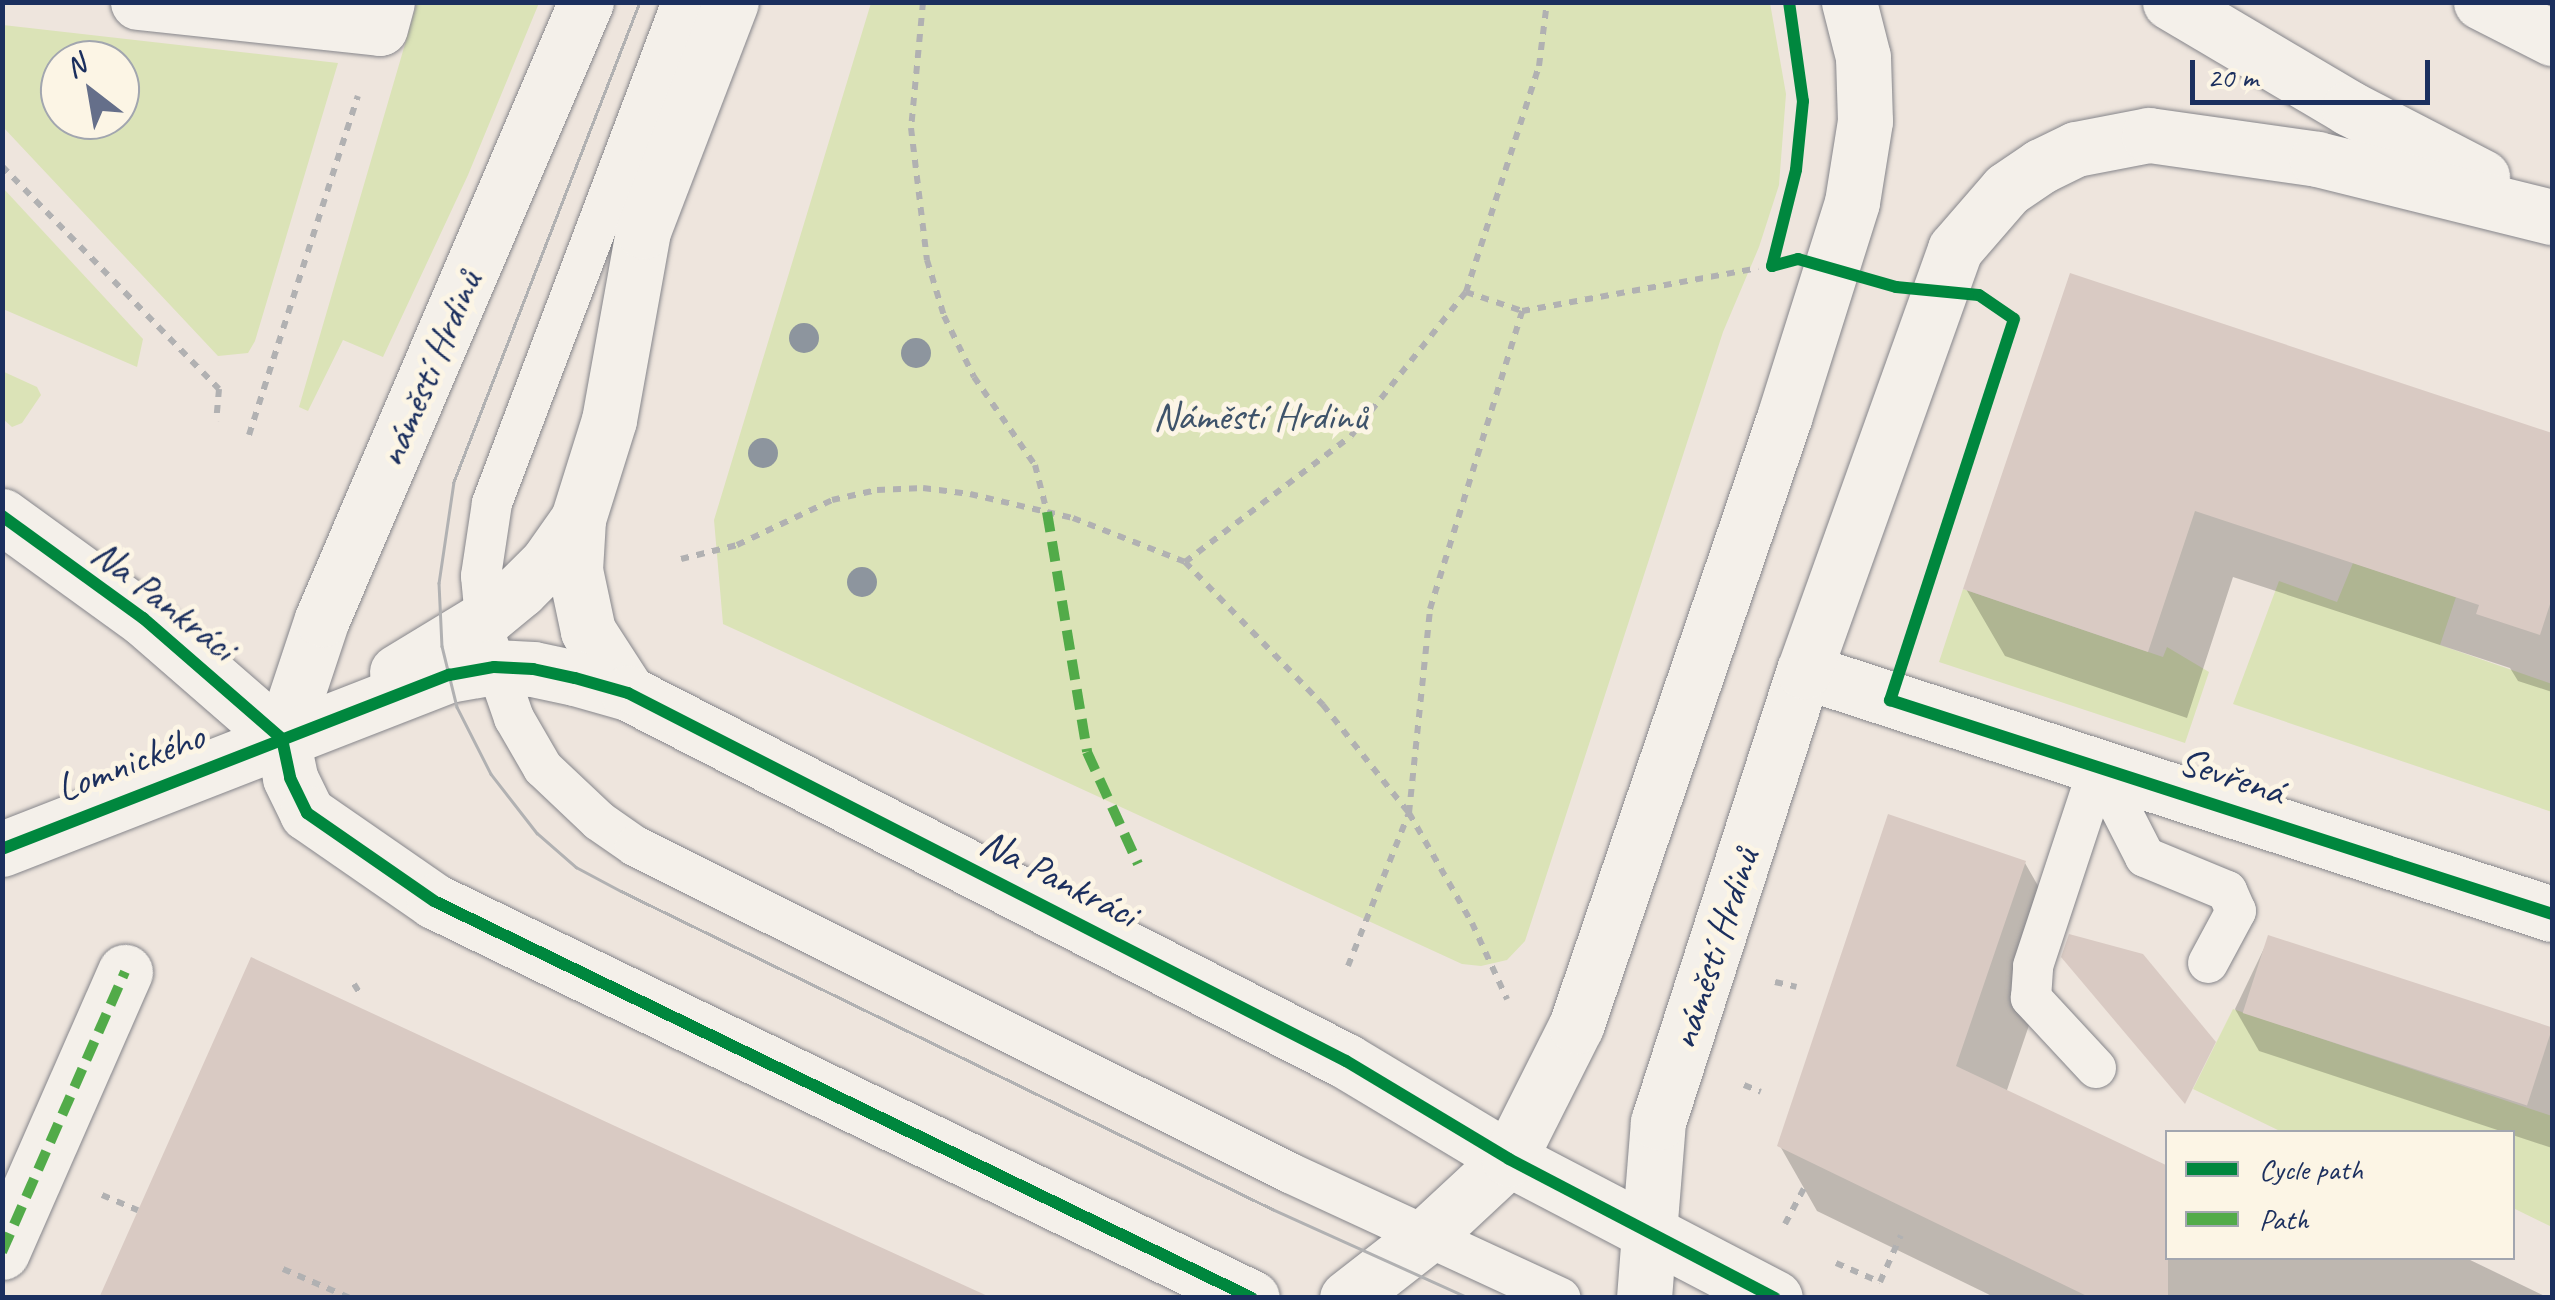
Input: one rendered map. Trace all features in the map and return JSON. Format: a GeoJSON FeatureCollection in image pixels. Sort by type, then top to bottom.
{"type":"FeatureCollection","features":[{"type":"Feature","properties":{"kind":"street"},"geometry":{"type":"LineString","coordinates":[[138,2],[384,15]]}},
{"type":"Feature","properties":{"kind":"street","name":"náměstí Hrdinů"},"geometry":{"type":"LineString","coordinates":[[282,739],[322,618],[586,2]]}},
{"type":"Feature","properties":{"kind":"street"},"geometry":{"type":"LineString","coordinates":[[628,693],[588,631],[576,570],[578,519],[609,420],[643,231],[730,2]]}},
{"type":"Feature","properties":{"kind":"street"},"geometry":{"type":"LineString","coordinates":[[1347,1298],[1424,1236],[1509,1159],[1576,1026],[1784,418],[1852,202],[1865,121],[1863,57],[1849,2]]}},
{"type":"Feature","properties":{"kind":"street"},"geometry":{"type":"LineString","coordinates":[[2170,2],[2349,108],[2552,215]]}},
{"type":"Feature","properties":{"kind":"street"},"geometry":{"type":"LineString","coordinates":[[2481,2],[2552,38]]}},
{"type":"Feature","properties":{"kind":"street","name":"náměstí Hrdinů"},"geometry":{"type":"LineString","coordinates":[[1644,1298],[1658,1122],[1804,671],[1955,249],[2007,189],[2041,166],[2111,140],[2149,135],[2317,159],[2552,215]]}},
{"type":"Feature","properties":{"kind":"street","name":"Na Pankráci"},"geometry":{"type":"LineString","coordinates":[[2,516],[144,618],[282,739]]}},
{"type":"Feature","properties":{"kind":"street","name":"Lomnického"},"geometry":{"type":"LineString","coordinates":[[2,848],[282,739],[490,643],[578,519]]}},
{"type":"Feature","properties":{"kind":"street","name":"Na Pankráci"},"geometry":{"type":"LineString","coordinates":[[490,643],[534,669],[628,693],[1346,1061],[1509,1159],[1775,1298]]}},
{"type":"Feature","properties":{"kind":"street","name":"Sevřená"},"geometry":{"type":"LineString","coordinates":[[1804,671],[2552,914]]}},
{"type":"Feature","properties":{"kind":"street"},"geometry":{"type":"LineString","coordinates":[[282,739],[290,778],[307,812],[346,844],[434,901],[1252,1298]]}},
{"type":"Feature","properties":{"kind":"street"},"geometry":{"type":"LineString","coordinates":[[2,1252],[125,972]]}},
{"type":"Feature","properties":{"kind":"lane"},"geometry":{"type":"LineString","coordinates":[[682,2],[492,502],[481,576],[490,643],[514,718],[542,768],[599,821],[635,846],[1424,1236],[1560,1298]]}},
{"type":"Feature","properties":{"kind":"lane"},"geometry":{"type":"LineString","coordinates":[[2099,767],[2145,856],[2227,891],[2236,910],[2208,964]]}},
{"type":"Feature","properties":{"kind":"lane"},"geometry":{"type":"LineString","coordinates":[[2096,1068],[2032,998],[2033,966],[2099,767]]}},
{"type":"Feature","properties":{"kind":"path"},"geometry":{"type":"LineString","coordinates":[[923,2],[910,128],[927,260],[944,316],[974,378],[1035,465],[1048,512]]}},
{"type":"Feature","properties":{"kind":"path"},"geometry":{"type":"LineString","coordinates":[[1185,562],[1351,436],[1466,292],[1539,66],[1546,2]]}},
{"type":"Feature","properties":{"kind":"path"},"geometry":{"type":"LineString","coordinates":[[249,435],[384,15]]}},
{"type":"Feature","properties":{"kind":"path"},"geometry":{"type":"LineString","coordinates":[[2,166],[219,389],[216,421]]}},
{"type":"Feature","properties":{"kind":"path"},"geometry":{"type":"LineString","coordinates":[[1466,292],[1522,312],[1772,266]]}},
{"type":"Feature","properties":{"kind":"path"},"geometry":{"type":"LineString","coordinates":[[1348,966],[1410,813],[1430,609],[1522,312]]}},
{"type":"Feature","properties":{"kind":"path"},"geometry":{"type":"LineString","coordinates":[[680,558],[736,545],[832,500],[877,490],[922,488],[970,494],[1072,518],[1185,562],[1323,704],[1410,813],[1472,923],[1507,999]]}},
{"type":"Feature","properties":{"kind":"path"},"geometry":{"type":"LineString","coordinates":[[354,984],[362,997]]}},
{"type":"Feature","properties":{"kind":"path"},"geometry":{"type":"LineString","coordinates":[[1880,1282],[1900,1235]]}},
{"type":"Feature","properties":{"kind":"path"},"geometry":{"type":"LineString","coordinates":[[283,1269],[350,1298]]}},
{"type":"Feature","properties":{"kind":"green space"},"geometry":{"type":"Polygon","coordinates":[[[417,3],[539,3],[468,175],[383,357],[343,340],[308,411],[299,407],[417,3]]]}},
{"type":"Feature","properties":{"kind":"green space","name":"Náměstí Hrdinů"},"geometry":{"type":"Polygon","coordinates":[[[871,3],[1770,3],[1786,94],[1779,185],[1759,247],[1723,332],[1525,941],[1507,960],[1481,966],[1462,964],[723,624],[714,520],[871,3]]]}},
{"type":"Feature","properties":{"kind":"green space"},"geometry":{"type":"Polygon","coordinates":[[[3,25],[135,40],[40,40],[40,140],[140,140],[140,41],[338,63],[255,341],[248,353],[218,356],[3,127],[3,25]]]}},
{"type":"Feature","properties":{"kind":"green space"},"geometry":{"type":"Polygon","coordinates":[[[3,188],[143,339],[137,367],[3,309],[3,188]]]}},
{"type":"Feature","properties":{"kind":"green space"},"geometry":{"type":"Polygon","coordinates":[[[2,371],[37,387],[41,395],[22,423],[12,427],[3,419],[2,371]]]}},
{"type":"Feature","properties":{"kind":"green space"},"geometry":{"type":"Polygon","coordinates":[[[2353,563],[2456,597],[2440,645],[2552,684],[2552,812],[2233,704],[2279,581],[2337,602],[2353,563]]]}},
{"type":"Feature","properties":{"kind":"green space"},"geometry":{"type":"Polygon","coordinates":[[[1963,589],[2163,657],[2167,647],[2209,672],[2185,743],[1939,662],[1963,589]]]}},
{"type":"Feature","properties":{"kind":"green space"},"geometry":{"type":"Polygon","coordinates":[[[2233,1009],[2552,1116],[2552,1227],[2515,1209],[2515,1130],[2278,1130],[2193,1089],[2233,1009]]]}},
{"type":"Feature","properties":{"kind":"building"},"geometry":{"type":"Polygon","coordinates":[[[2070,273],[2552,433],[2552,598],[2540,635],[2476,614],[2479,605],[2195,511],[2148,652],[1963,589],[2070,273]]]}},
{"type":"Feature","properties":{"kind":"building"},"geometry":{"type":"Polygon","coordinates":[[[1888,814],[2026,861],[1956,1066],[2165,1165],[2168,1298],[2091,1298],[1777,1146],[1888,814]]]}},
{"type":"Feature","properties":{"kind":"building"},"geometry":{"type":"Polygon","coordinates":[[[2069,934],[2143,954],[2216,1042],[2185,1104],[2061,957],[2069,934]]]}},
{"type":"Feature","properties":{"kind":"building"},"geometry":{"type":"Polygon","coordinates":[[[2268,935],[2552,1027],[2527,1105],[2243,1013],[2268,935]]]}},
{"type":"Feature","properties":{"kind":"building"},"geometry":{"type":"Polygon","coordinates":[[[251,957],[615,1126],[992,1298],[99,1298],[251,957]]]}},
{"type":"Feature","properties":{"kind":"tram line"},"geometry":{"type":"LineString","coordinates":[[640,2],[454,482],[439,583],[442,646],[457,707],[491,774],[537,833],[576,867],[1272,1209],[1469,1298]]}},
{"type":"Feature","properties":{"kind":"marked path"},"geometry":{"type":"LineString","coordinates":[[1047,512],[1087,752],[1138,864]]}},
{"type":"Feature","properties":{"kind":"marked path"},"geometry":{"type":"LineString","coordinates":[[2,1252],[125,972]]}},
{"type":"Feature","properties":{"kind":"cycle path"},"geometry":{"type":"LineString","coordinates":[[1789,2],[1803,101],[1796,170],[1772,266],[1798,259],[1896,287],[1979,295],[2014,319],[1890,700],[2552,914]]}},
{"type":"Feature","properties":{"kind":"cycle path"},"geometry":{"type":"LineString","coordinates":[[2,516],[143,618],[282,739],[290,778],[307,813],[434,901],[1252,1298]]}},
{"type":"Feature","properties":{"kind":"cycle path"},"geometry":{"type":"LineString","coordinates":[[2,849],[449,675],[494,667],[533,669],[575,678],[628,693],[1346,1061],[1509,1159],[1775,1298]]}}]}
